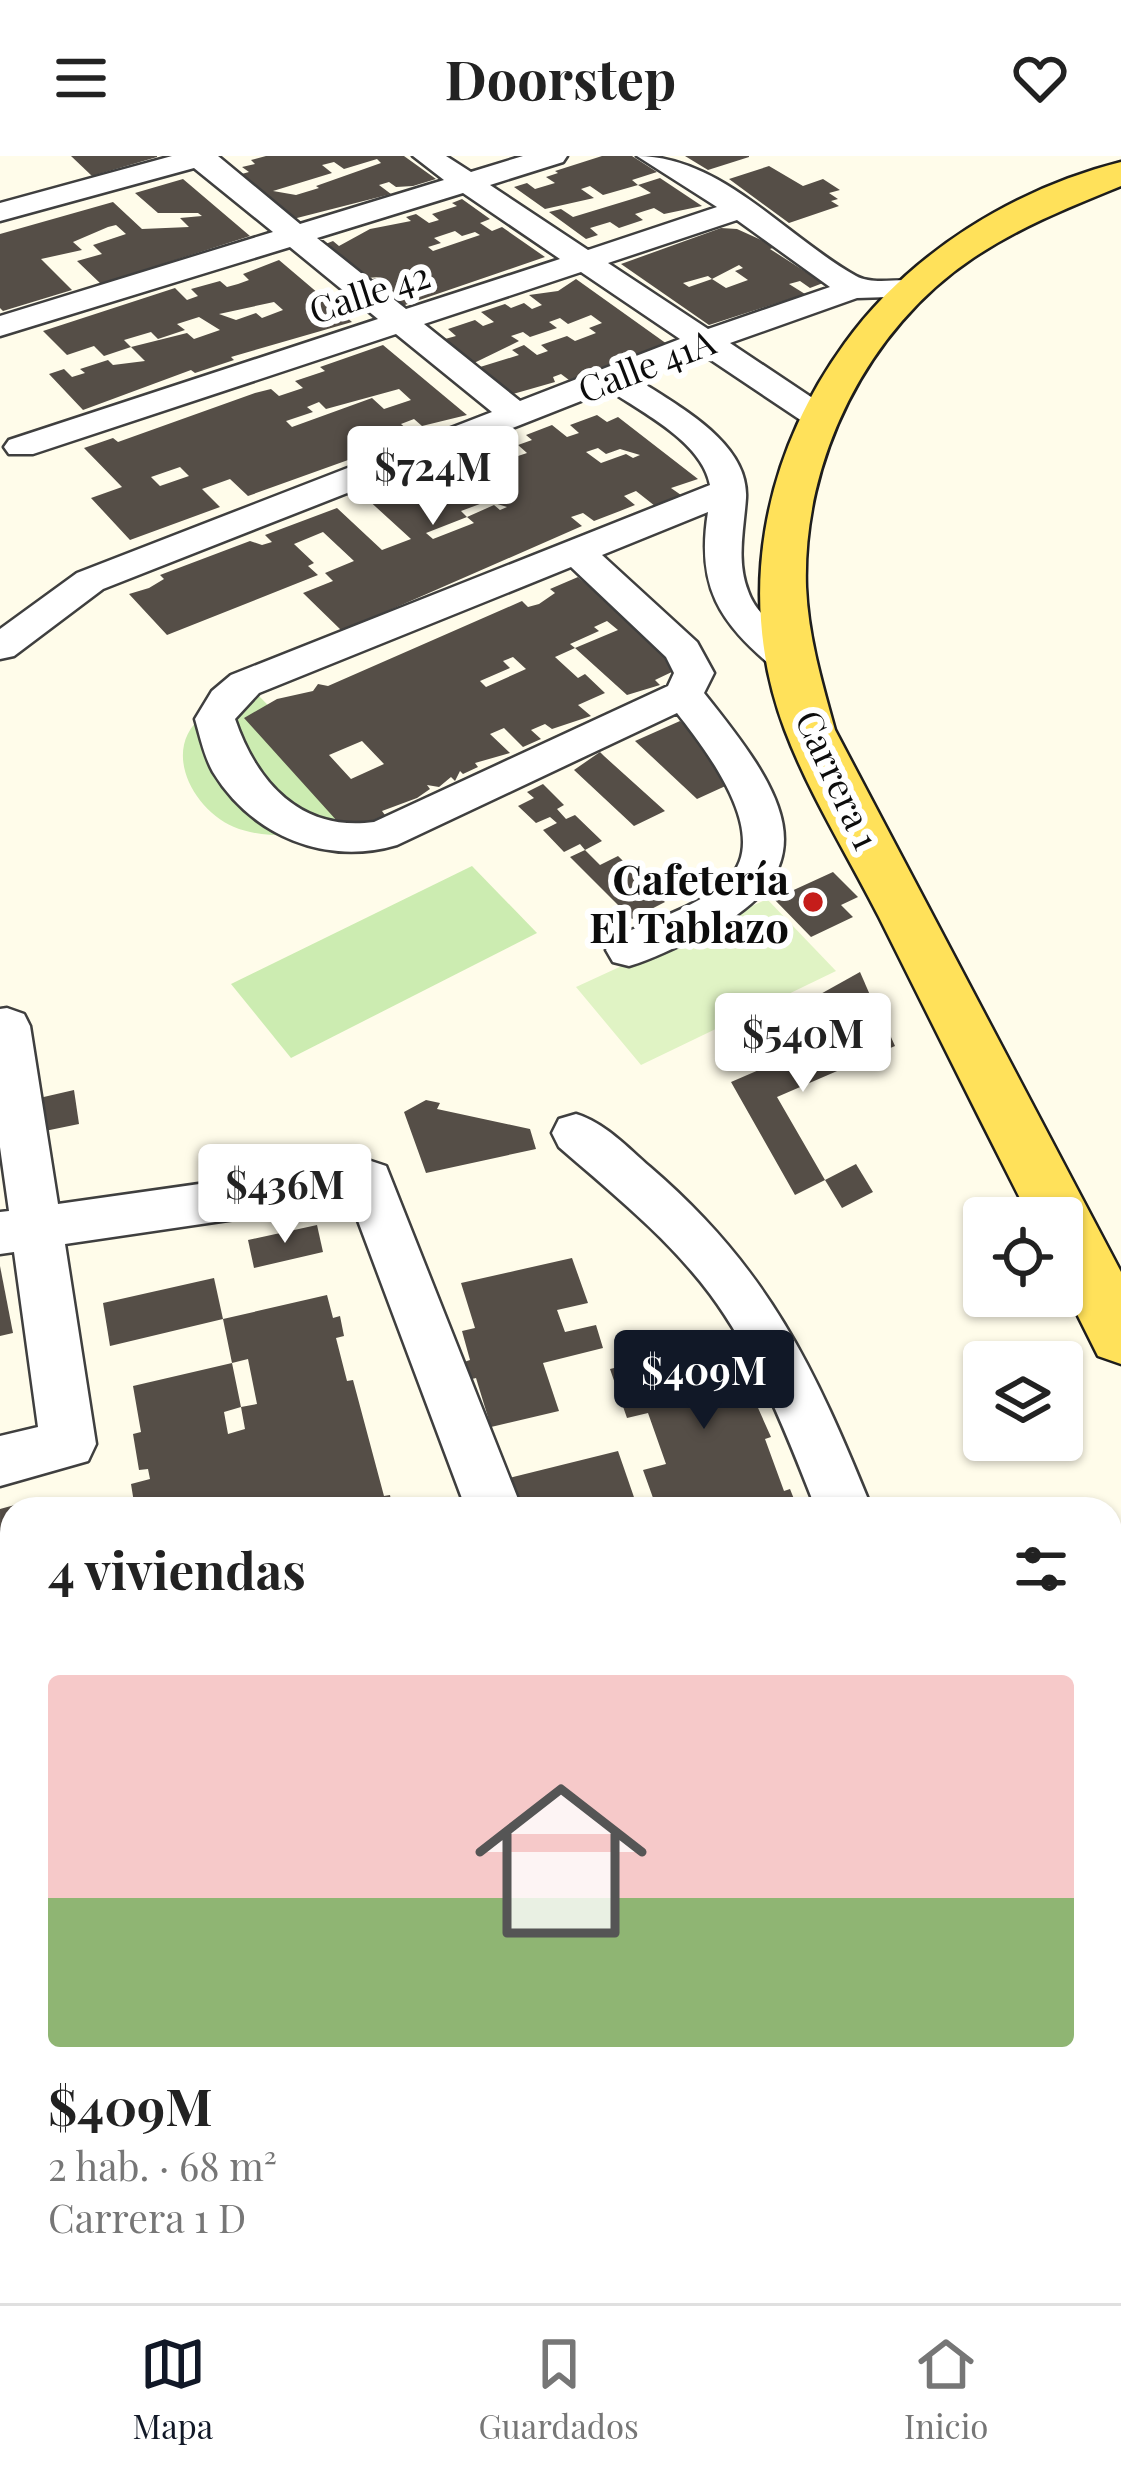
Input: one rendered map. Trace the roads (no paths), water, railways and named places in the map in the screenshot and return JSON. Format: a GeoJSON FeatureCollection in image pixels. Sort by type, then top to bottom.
{"type":"FeatureCollection","features":[{"type":"Feature","properties":{"kind":"main road","name":"Carrera 1"},"geometry":{"type":"LineString","coordinates":[[1049,1197],[810,730],[788,660],[779,554],[791,483],[817,416],[862,347],[910,290],[944,260],[1035,208],[1121,173]]}},
{"type":"Feature","properties":{"kind":"main road","name":"Carrera 1"},"geometry":{"type":"LineString","coordinates":[[1083,1263],[1121,1336]]}},
{"type":"Feature","properties":{"kind":"street"},"geometry":{"type":"LineString","coordinates":[[0,212],[200,156],[514,414]]}},
{"type":"Feature","properties":{"kind":"street"},"geometry":{"type":"LineString","coordinates":[[428,156],[817,416]]}},
{"type":"Feature","properties":{"kind":"street"},"geometry":{"type":"LineString","coordinates":[[0,326],[554,156]]}},
{"type":"Feature","properties":{"kind":"street"},"geometry":{"type":"LineString","coordinates":[[651,156],[741,209],[854,289]]}},
{"type":"Feature","properties":{"kind":"street","name":"Calle 42"},"geometry":{"type":"LineString","coordinates":[[21,447],[741,209]]}},
{"type":"Feature","properties":{"kind":"street","name":"Calle 41A"},"geometry":{"type":"LineString","coordinates":[[0,647],[90,580],[705,341],[854,289],[910,290]]}},
{"type":"Feature","properties":{"kind":"street"},"geometry":{"type":"LineString","coordinates":[[612,377],[709,450],[725,471],[728,491],[722,547],[727,588],[746,626],[788,660]]}},
{"type":"Feature","properties":{"kind":"street"},"geometry":{"type":"LineString","coordinates":[[575,550],[683,650],[694,673],[684,694],[382,835],[348,840],[313,835],[266,803],[231,767],[215,719],[226,700],[245,684],[575,550],[728,491]]}},
{"type":"Feature","properties":{"kind":"street"},"geometry":{"type":"LineString","coordinates":[[629,950],[743,890],[760,869],[762,830],[750,787],[684,694]]}},
{"type":"Feature","properties":{"kind":"street"},"geometry":{"type":"LineString","coordinates":[[0,1461],[68,1444],[18,1229],[3,1027]]}},
{"type":"Feature","properties":{"kind":"street"},"geometry":{"type":"LineString","coordinates":[[576,1133],[678,1221],[745,1301],[808,1421],[839,1497]]}},
{"type":"Feature","properties":{"kind":"street"},"geometry":{"type":"LineString","coordinates":[[18,1229],[368,1180],[489,1497]]}},
{"type":"Feature","properties":{"kind":"place","name":"Cafetería El Tablazo"},"geometry":{"type":"Point","coordinates":[813,902]}}]}
